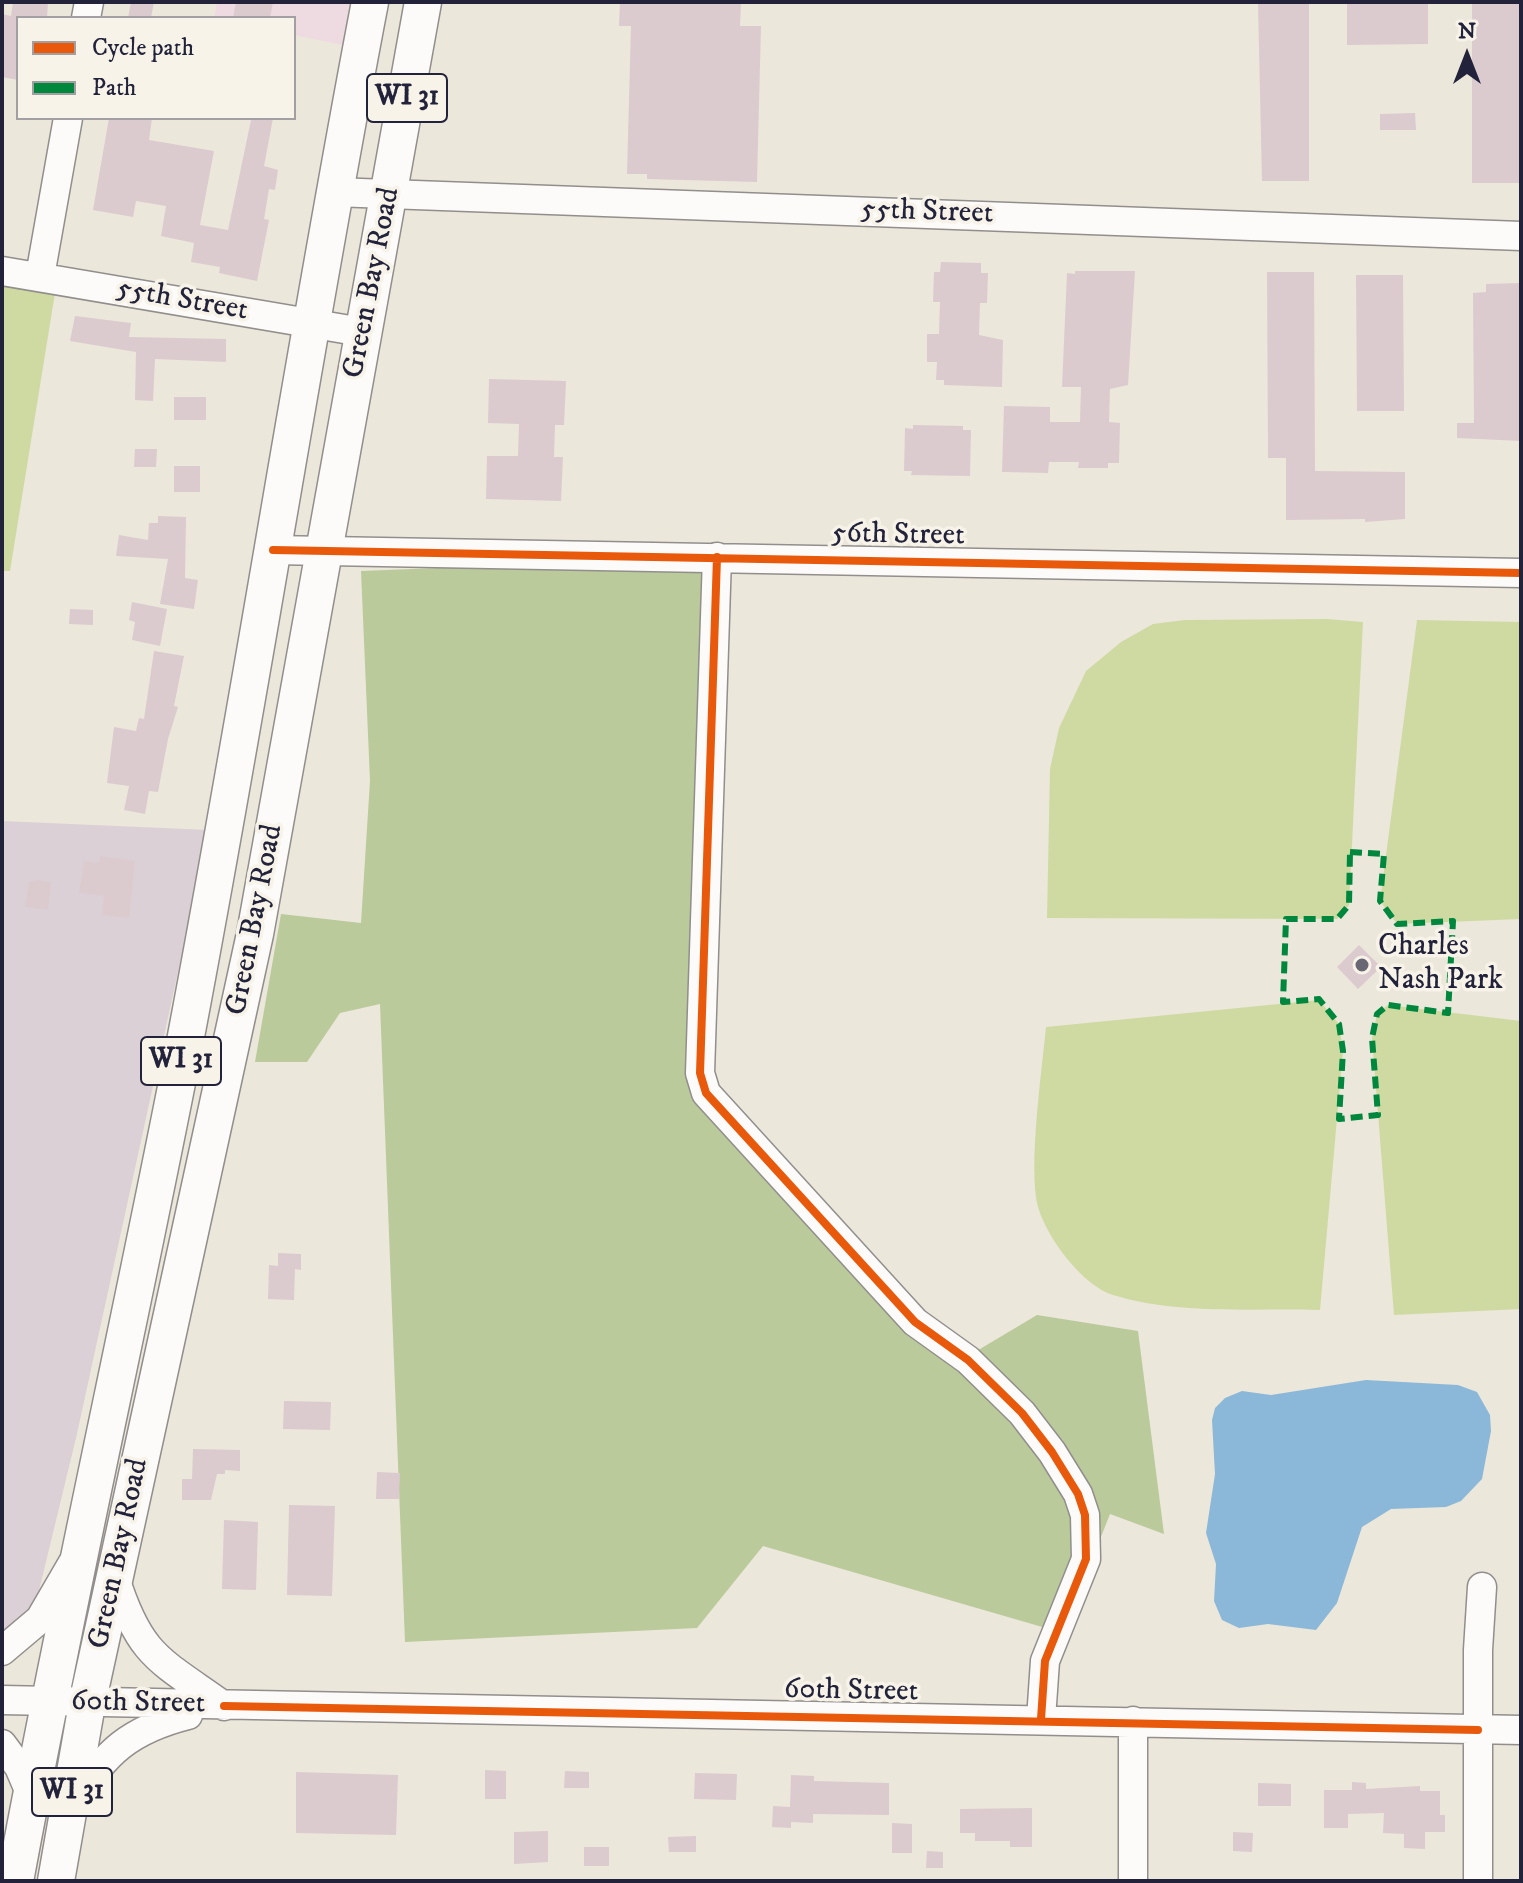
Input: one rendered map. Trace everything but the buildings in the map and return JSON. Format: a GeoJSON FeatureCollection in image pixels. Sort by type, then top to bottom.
{"type":"FeatureCollection","features":[{"type":"Feature","properties":{"kind":"main road","name":"Green Bay Road"},"geometry":{"type":"LineString","coordinates":[[15,1881],[47,1703],[183,1050],[273,550],[310,324],[370,2]]}},
{"type":"Feature","properties":{"kind":"main road","name":"Green Bay Road"},"geometry":{"type":"LineString","coordinates":[[56,1881],[87,1704],[255,934],[423,2]]}},
{"type":"Feature","properties":{"kind":"street"},"geometry":{"type":"LineString","coordinates":[[40,276],[68,120]]}},
{"type":"Feature","properties":{"kind":"street","name":"55th Street"},"geometry":{"type":"LineString","coordinates":[[334,192],[1521,236]]}},
{"type":"Feature","properties":{"kind":"street","name":"55th Street"},"geometry":{"type":"LineString","coordinates":[[2,271],[362,332]]}},
{"type":"Feature","properties":{"kind":"street","name":"56th Street"},"geometry":{"type":"LineString","coordinates":[[273,550],[1521,573]]}},
{"type":"Feature","properties":{"kind":"street"},"geometry":{"type":"LineString","coordinates":[[717,557],[700,1073],[706,1093],[915,1322],[968,1360],[1022,1413],[1052,1452],[1078,1494],[1085,1515],[1086,1559],[1045,1661],[1041,1719]]}},
{"type":"Feature","properties":{"kind":"street"},"geometry":{"type":"LineString","coordinates":[[2,1651],[40,1619],[79,1553]]}},
{"type":"Feature","properties":{"kind":"street"},"geometry":{"type":"LineString","coordinates":[[115,1577],[139,1640],[153,1656],[224,1706]]}},
{"type":"Feature","properties":{"kind":"street"},"geometry":{"type":"LineString","coordinates":[[1478,1881],[1482,1587]]}},
{"type":"Feature","properties":{"kind":"street","name":"60th Street"},"geometry":{"type":"LineString","coordinates":[[2,1700],[1521,1730]]}},
{"type":"Feature","properties":{"kind":"street"},"geometry":{"type":"LineString","coordinates":[[69,1808],[97,1765],[123,1741],[156,1723],[224,1706]]}},
{"type":"Feature","properties":{"kind":"street"},"geometry":{"type":"LineString","coordinates":[[1133,1721],[1133,1881]]}},
{"type":"Feature","properties":{"kind":"street"},"geometry":{"type":"LineString","coordinates":[[2,1744],[19,1767],[31,1795]]}},
{"type":"Feature","properties":{"kind":"shaded area"},"geometry":{"type":"Polygon","coordinates":[[[217,2],[355,2],[347,46],[296,35],[296,16],[214,16],[217,2]]]}},
{"type":"Feature","properties":{"kind":"shaded area"},"geometry":{"type":"Polygon","coordinates":[[[2,821],[209,830],[76,1438],[35,1607],[2,1641],[2,821]]]}},
{"type":"Feature","properties":{"kind":"green space"},"geometry":{"type":"Polygon","coordinates":[[[2,281],[55,293],[10,571],[2,571],[2,281]]]}},
{"type":"Feature","properties":{"kind":"green space"},"geometry":{"type":"Polygon","coordinates":[[[717,557],[700,1072],[915,1322],[970,1355],[1037,1315],[1138,1331],[1164,1534],[1110,1514],[1063,1633],[763,1546],[697,1628],[405,1642],[380,1004],[340,1013],[307,1062],[255,1062],[281,914],[361,923],[370,781],[361,571],[717,557]]]}},
{"type":"Feature","properties":{"kind":"green space"},"geometry":{"type":"Polygon","coordinates":[[[1327,619],[1363,622],[1349,905],[1337,919],[1047,918],[1050,769],[1059,728],[1086,671],[1121,642],[1153,624],[1185,620],[1327,619]]]}},
{"type":"Feature","properties":{"kind":"green space"},"geometry":{"type":"Polygon","coordinates":[[[1417,620],[1521,622],[1521,919],[1397,924],[1380,901],[1417,620]]]}},
{"type":"Feature","properties":{"kind":"green space"},"geometry":{"type":"Polygon","coordinates":[[[1319,1000],[1339,1024],[1343,1051],[1320,1310],[1163,1306],[1113,1295],[1090,1282],[1068,1260],[1050,1234],[1039,1210],[1036,1193],[1036,1121],[1046,1027],[1319,1000]]]}},
{"type":"Feature","properties":{"kind":"green space"},"geometry":{"type":"Polygon","coordinates":[[[1388,1005],[1521,1021],[1521,1309],[1394,1315],[1372,1038],[1377,1014],[1388,1005]]]}},
{"type":"Feature","properties":{"kind":"water"},"geometry":{"type":"Polygon","coordinates":[[[1366,1380],[1458,1385],[1477,1392],[1490,1415],[1491,1431],[1482,1479],[1461,1501],[1446,1507],[1391,1509],[1362,1527],[1337,1603],[1316,1630],[1268,1624],[1239,1628],[1222,1620],[1214,1601],[1216,1564],[1206,1533],[1215,1474],[1212,1420],[1215,1408],[1225,1398],[1242,1391],[1271,1395],[1366,1380]]]}},
{"type":"Feature","properties":{"kind":"marked path"},"geometry":{"type":"LineString","coordinates":[[1350,852],[1384,854],[1380,901],[1397,924],[1453,921],[1448,1013],[1388,1005],[1377,1014],[1372,1038],[1378,1115],[1339,1119],[1343,1051],[1339,1024],[1319,999],[1283,1002],[1286,919],[1337,919],[1349,905],[1350,852]]}},
{"type":"Feature","properties":{"kind":"cycle path"},"geometry":{"type":"LineString","coordinates":[[273,550],[1521,573]]}},
{"type":"Feature","properties":{"kind":"cycle path"},"geometry":{"type":"LineString","coordinates":[[717,557],[700,1073],[706,1093],[915,1322],[968,1360],[1022,1413],[1052,1452],[1078,1494],[1085,1515],[1086,1559],[1045,1661],[1041,1719]]}},
{"type":"Feature","properties":{"kind":"cycle path"},"geometry":{"type":"LineString","coordinates":[[224,1706],[1478,1730]]}},
{"type":"Feature","properties":{"kind":"place","name":"Charles Nash Park"},"geometry":{"type":"Point","coordinates":[1362,965]}}]}
